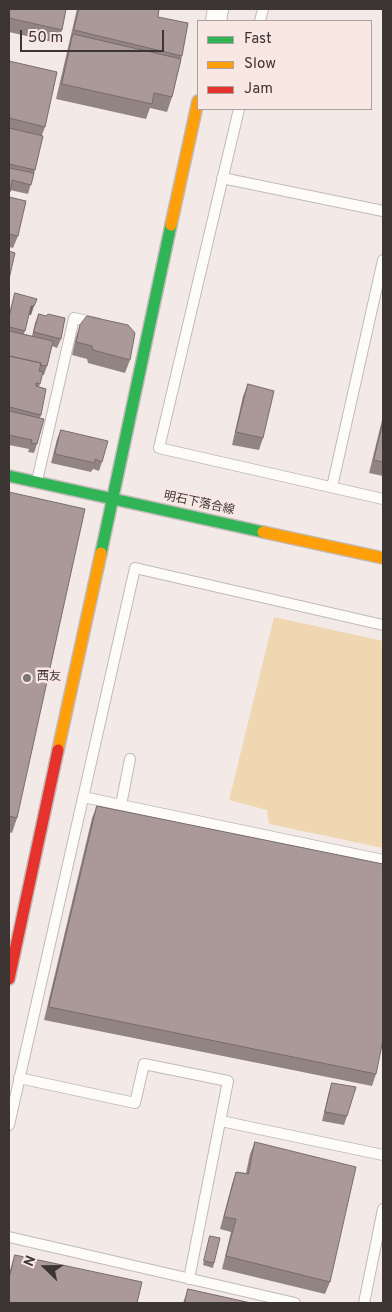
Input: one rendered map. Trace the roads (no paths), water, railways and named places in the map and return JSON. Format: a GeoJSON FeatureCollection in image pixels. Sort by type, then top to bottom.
{"type":"FeatureCollection","features":[{"type":"Feature","properties":{"kind":"street"},"geometry":{"type":"LineString","coordinates":[[9,979],[11,961],[112,499],[143,334],[197,105]]}},
{"type":"Feature","properties":{"kind":"street","name":"明石下落合線"},"geometry":{"type":"LineString","coordinates":[[9,476],[383,558]]}},
{"type":"Feature","properties":{"kind":"lane"},"geometry":{"type":"LineString","coordinates":[[239,110],[159,448],[383,499]]}},
{"type":"Feature","properties":{"kind":"lane"},"geometry":{"type":"LineString","coordinates":[[222,178],[383,211]]}},
{"type":"Feature","properties":{"kind":"lane"},"geometry":{"type":"LineString","coordinates":[[332,487],[383,260]]}},
{"type":"Feature","properties":{"kind":"lane"},"geometry":{"type":"LineString","coordinates":[[37,482],[74,318],[111,326]]}},
{"type":"Feature","properties":{"kind":"lane"},"geometry":{"type":"LineString","coordinates":[[9,1125],[135,568],[383,625]]}},
{"type":"Feature","properties":{"kind":"lane"},"geometry":{"type":"LineString","coordinates":[[120,805],[130,759]]}},
{"type":"Feature","properties":{"kind":"lane"},"geometry":{"type":"LineString","coordinates":[[83,797],[383,860]]}},
{"type":"Feature","properties":{"kind":"lane"},"geometry":{"type":"LineString","coordinates":[[19,1078],[136,1103],[144,1064],[228,1082],[189,1279]]}},
{"type":"Feature","properties":{"kind":"lane"},"geometry":{"type":"LineString","coordinates":[[221,1121],[383,1156]]}},
{"type":"Feature","properties":{"kind":"lane"},"geometry":{"type":"LineString","coordinates":[[364,1303],[381,1236],[383,1209]]}},
{"type":"Feature","properties":{"kind":"lane"},"geometry":{"type":"LineString","coordinates":[[9,1238],[295,1303]]}},
{"type":"Feature","properties":{"kind":"place","name":"西友"},"geometry":{"type":"Point","coordinates":[27,678]}}]}
